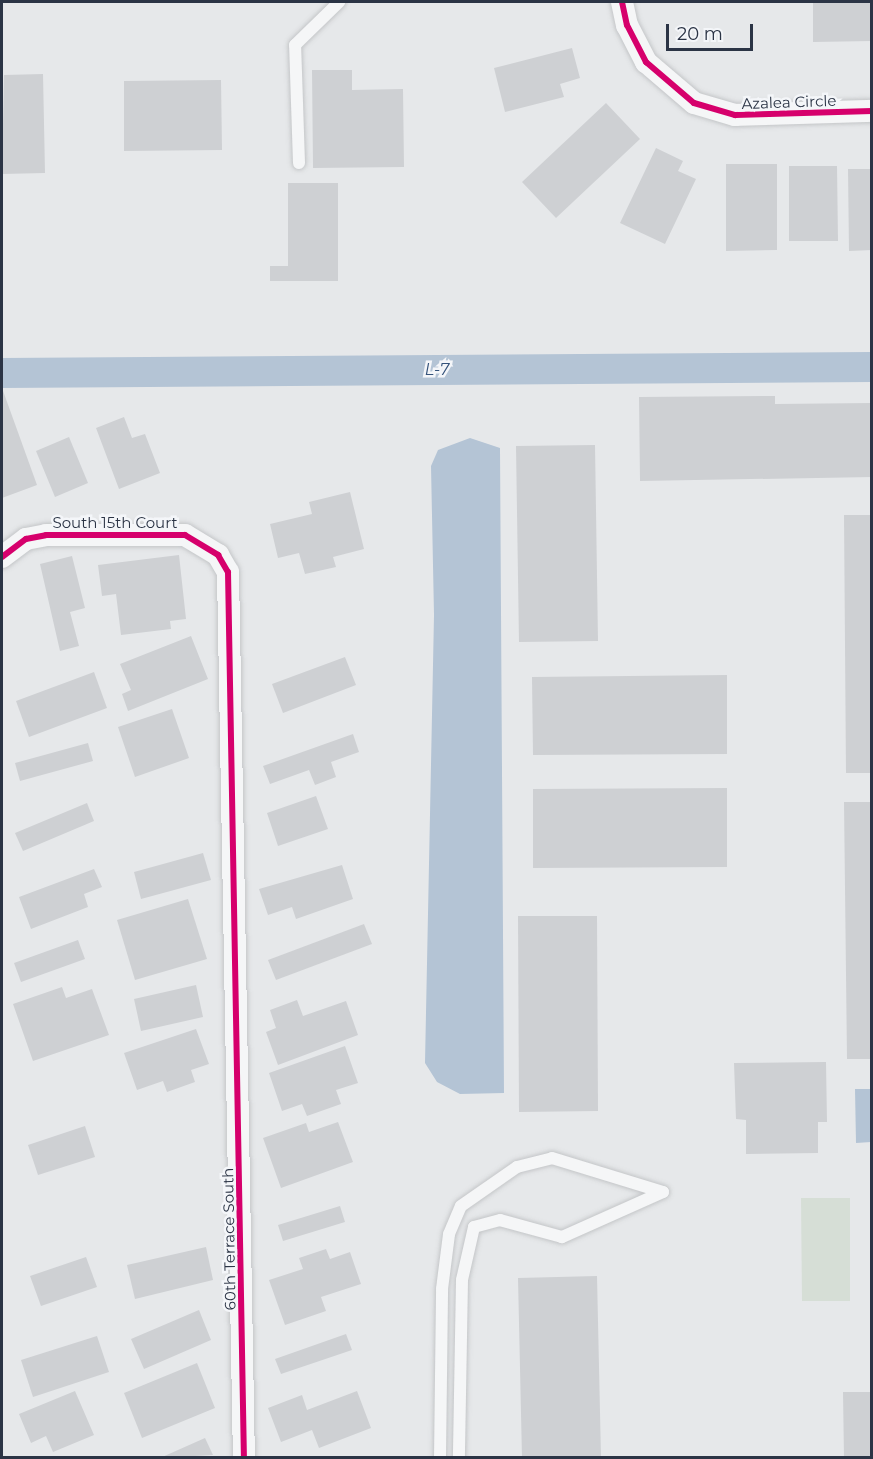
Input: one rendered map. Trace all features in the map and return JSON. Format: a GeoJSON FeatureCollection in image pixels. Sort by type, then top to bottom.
{"type":"FeatureCollection","features":[{"type":"Feature","properties":{"kind":"street","name":"Azalea Circle"},"geometry":{"type":"LineString","coordinates":[[622,2],[627,25],[646,62],[676,92],[694,103],[735,115],[872,111]]}},
{"type":"Feature","properties":{"kind":"street","name":"South 15th Court"},"geometry":{"type":"LineString","coordinates":[[5,553],[46,535],[185,535],[218,555]]}},
{"type":"Feature","properties":{"kind":"street","name":"60th Terrace South"},"geometry":{"type":"LineString","coordinates":[[218,555],[232,592],[244,1458]]}},
{"type":"Feature","properties":{"kind":"lane"},"geometry":{"type":"LineString","coordinates":[[299,163],[295,45],[339,2]]}},
{"type":"Feature","properties":{"kind":"lane"},"geometry":{"type":"LineString","coordinates":[[440,1458],[442,1289],[449,1234],[461,1206],[517,1167],[552,1158],[663,1192],[562,1237],[500,1220],[474,1227],[462,1280],[459,1458]]}},
{"type":"Feature","properties":{"kind":"shaded area"},"geometry":{"type":"Polygon","coordinates":[[[801,1198],[850,1198],[850,1301],[802,1301],[801,1198]]]}},
{"type":"Feature","properties":{"kind":"water"},"geometry":{"type":"Polygon","coordinates":[[[470,438],[500,448],[504,1093],[460,1094],[437,1082],[425,1063],[434,615],[431,466],[438,450],[470,438]]]}},
{"type":"Feature","properties":{"kind":"water"},"geometry":{"type":"Polygon","coordinates":[[[855,1089],[871,1089],[871,1142],[856,1143],[855,1089]]]}},
{"type":"Feature","properties":{"kind":"building"},"geometry":{"type":"Polygon","coordinates":[[[813,2],[872,2],[872,41],[813,42],[813,2]]]}},
{"type":"Feature","properties":{"kind":"building"},"geometry":{"type":"Polygon","coordinates":[[[572,48],[580,78],[560,84],[564,97],[505,112],[494,68],[572,48]]]}},
{"type":"Feature","properties":{"kind":"building"},"geometry":{"type":"Polygon","coordinates":[[[312,70],[352,70],[352,90],[403,89],[404,167],[313,168],[312,70]]]}},
{"type":"Feature","properties":{"kind":"building"},"geometry":{"type":"Polygon","coordinates":[[[43,74],[45,173],[2,174],[4,75],[43,74]]]}},
{"type":"Feature","properties":{"kind":"building"},"geometry":{"type":"Polygon","coordinates":[[[221,80],[222,150],[124,151],[124,81],[221,80]]]}},
{"type":"Feature","properties":{"kind":"building"},"geometry":{"type":"Polygon","coordinates":[[[606,103],[640,139],[556,218],[522,182],[606,103]]]}},
{"type":"Feature","properties":{"kind":"building"},"geometry":{"type":"Polygon","coordinates":[[[656,148],[683,161],[678,171],[696,179],[665,244],[620,223],[656,148]]]}},
{"type":"Feature","properties":{"kind":"building"},"geometry":{"type":"Polygon","coordinates":[[[726,164],[777,164],[777,250],[726,251],[726,164]]]}},
{"type":"Feature","properties":{"kind":"building"},"geometry":{"type":"Polygon","coordinates":[[[789,166],[837,166],[838,241],[789,241],[789,166]]]}},
{"type":"Feature","properties":{"kind":"building"},"geometry":{"type":"Polygon","coordinates":[[[848,169],[872,169],[872,250],[849,251],[848,169]]]}},
{"type":"Feature","properties":{"kind":"building"},"geometry":{"type":"Polygon","coordinates":[[[288,183],[338,183],[338,281],[270,281],[270,266],[288,266],[288,183]]]}},
{"type":"Feature","properties":{"kind":"building"},"geometry":{"type":"Polygon","coordinates":[[[2,388],[37,485],[2,498],[2,388]]]}},
{"type":"Feature","properties":{"kind":"building"},"geometry":{"type":"Polygon","coordinates":[[[775,396],[775,404],[872,403],[872,477],[640,481],[639,397],[775,396]]]}},
{"type":"Feature","properties":{"kind":"building"},"geometry":{"type":"Polygon","coordinates":[[[124,417],[132,438],[145,434],[160,473],[119,489],[96,428],[124,417]]]}},
{"type":"Feature","properties":{"kind":"building"},"geometry":{"type":"Polygon","coordinates":[[[69,437],[88,483],[55,497],[36,451],[69,437]]]}},
{"type":"Feature","properties":{"kind":"building"},"geometry":{"type":"Polygon","coordinates":[[[595,445],[598,641],[519,642],[516,446],[595,445]]]}},
{"type":"Feature","properties":{"kind":"building"},"geometry":{"type":"Polygon","coordinates":[[[350,492],[364,549],[333,557],[336,567],[305,574],[299,553],[278,558],[270,524],[312,514],[309,502],[350,492]]]}},
{"type":"Feature","properties":{"kind":"building"},"geometry":{"type":"Polygon","coordinates":[[[844,515],[872,515],[872,773],[846,773],[844,515]]]}},
{"type":"Feature","properties":{"kind":"building"},"geometry":{"type":"Polygon","coordinates":[[[179,555],[186,619],[170,621],[171,629],[121,635],[116,594],[102,596],[98,565],[179,555]]]}},
{"type":"Feature","properties":{"kind":"building"},"geometry":{"type":"Polygon","coordinates":[[[72,556],[85,608],[70,612],[79,646],[60,651],[40,564],[72,556]]]}},
{"type":"Feature","properties":{"kind":"building"},"geometry":{"type":"Polygon","coordinates":[[[191,636],[208,679],[128,711],[122,694],[131,690],[120,664],[191,636]]]}},
{"type":"Feature","properties":{"kind":"building"},"geometry":{"type":"Polygon","coordinates":[[[345,657],[356,685],[283,713],[272,684],[345,657]]]}},
{"type":"Feature","properties":{"kind":"building"},"geometry":{"type":"Polygon","coordinates":[[[94,672],[107,708],[29,737],[16,701],[94,672]]]}},
{"type":"Feature","properties":{"kind":"building"},"geometry":{"type":"Polygon","coordinates":[[[727,675],[727,754],[533,755],[532,677],[727,675]]]}},
{"type":"Feature","properties":{"kind":"building"},"geometry":{"type":"Polygon","coordinates":[[[172,709],[189,758],[135,777],[118,727],[172,709]]]}},
{"type":"Feature","properties":{"kind":"building"},"geometry":{"type":"Polygon","coordinates":[[[353,734],[359,752],[331,762],[336,777],[315,785],[309,770],[270,784],[263,766],[353,734]]]}},
{"type":"Feature","properties":{"kind":"building"},"geometry":{"type":"Polygon","coordinates":[[[88,743],[93,761],[20,781],[15,763],[88,743]]]}},
{"type":"Feature","properties":{"kind":"building"},"geometry":{"type":"Polygon","coordinates":[[[727,788],[727,867],[533,868],[533,789],[727,788]]]}},
{"type":"Feature","properties":{"kind":"building"},"geometry":{"type":"Polygon","coordinates":[[[316,796],[328,829],[278,846],[267,813],[316,796]]]}},
{"type":"Feature","properties":{"kind":"building"},"geometry":{"type":"Polygon","coordinates":[[[844,802],[872,802],[872,1059],[847,1059],[844,802]]]}},
{"type":"Feature","properties":{"kind":"building"},"geometry":{"type":"Polygon","coordinates":[[[87,803],[94,821],[23,851],[15,833],[87,803]]]}},
{"type":"Feature","properties":{"kind":"building"},"geometry":{"type":"Polygon","coordinates":[[[203,853],[211,880],[141,899],[134,872],[203,853]]]}},
{"type":"Feature","properties":{"kind":"building"},"geometry":{"type":"Polygon","coordinates":[[[342,865],[353,899],[296,919],[292,907],[268,915],[259,889],[342,865]]]}},
{"type":"Feature","properties":{"kind":"building"},"geometry":{"type":"Polygon","coordinates":[[[94,869],[102,887],[84,894],[88,907],[31,929],[19,897],[94,869]]]}},
{"type":"Feature","properties":{"kind":"building"},"geometry":{"type":"Polygon","coordinates":[[[188,899],[207,959],[135,980],[117,920],[188,899]]]}},
{"type":"Feature","properties":{"kind":"building"},"geometry":{"type":"Polygon","coordinates":[[[518,916],[597,916],[598,1111],[519,1112],[518,916]]]}},
{"type":"Feature","properties":{"kind":"building"},"geometry":{"type":"Polygon","coordinates":[[[364,924],[372,944],[276,980],[268,960],[364,924]]]}},
{"type":"Feature","properties":{"kind":"building"},"geometry":{"type":"Polygon","coordinates":[[[78,940],[85,959],[21,982],[14,963],[78,940]]]}},
{"type":"Feature","properties":{"kind":"building"},"geometry":{"type":"Polygon","coordinates":[[[196,985],[203,1017],[141,1031],[134,999],[196,985]]]}},
{"type":"Feature","properties":{"kind":"building"},"geometry":{"type":"Polygon","coordinates":[[[62,987],[66,998],[92,989],[109,1035],[33,1061],[13,1004],[62,987]]]}},
{"type":"Feature","properties":{"kind":"building"},"geometry":{"type":"Polygon","coordinates":[[[297,1000],[303,1016],[346,1001],[358,1035],[278,1065],[266,1032],[276,1028],[270,1010],[297,1000]]]}},
{"type":"Feature","properties":{"kind":"building"},"geometry":{"type":"Polygon","coordinates":[[[196,1029],[209,1064],[191,1070],[195,1082],[167,1092],[163,1081],[137,1090],[124,1053],[196,1029]]]}},
{"type":"Feature","properties":{"kind":"building"},"geometry":{"type":"Polygon","coordinates":[[[345,1046],[358,1083],[336,1090],[341,1104],[307,1116],[302,1104],[282,1111],[269,1073],[345,1046]]]}},
{"type":"Feature","properties":{"kind":"building"},"geometry":{"type":"Polygon","coordinates":[[[826,1062],[827,1122],[818,1122],[818,1153],[746,1154],[746,1120],[736,1119],[734,1063],[826,1062]]]}},
{"type":"Feature","properties":{"kind":"building"},"geometry":{"type":"Polygon","coordinates":[[[338,1122],[353,1162],[281,1188],[263,1138],[306,1123],[309,1132],[338,1122]]]}},
{"type":"Feature","properties":{"kind":"building"},"geometry":{"type":"Polygon","coordinates":[[[85,1126],[95,1157],[38,1175],[28,1145],[85,1126]]]}},
{"type":"Feature","properties":{"kind":"building"},"geometry":{"type":"Polygon","coordinates":[[[340,1206],[345,1222],[283,1241],[278,1225],[340,1206]]]}},
{"type":"Feature","properties":{"kind":"building"},"geometry":{"type":"Polygon","coordinates":[[[206,1247],[213,1280],[135,1299],[127,1265],[206,1247]]]}},
{"type":"Feature","properties":{"kind":"building"},"geometry":{"type":"Polygon","coordinates":[[[326,1249],[330,1259],[350,1252],[361,1284],[321,1297],[326,1311],[285,1325],[269,1280],[303,1269],[299,1258],[326,1249]]]}},
{"type":"Feature","properties":{"kind":"building"},"geometry":{"type":"Polygon","coordinates":[[[86,1257],[97,1287],[41,1306],[30,1276],[86,1257]]]}},
{"type":"Feature","properties":{"kind":"building"},"geometry":{"type":"Polygon","coordinates":[[[597,1276],[601,1458],[522,1458],[518,1278],[597,1276]]]}},
{"type":"Feature","properties":{"kind":"building"},"geometry":{"type":"Polygon","coordinates":[[[199,1310],[211,1340],[144,1369],[131,1339],[199,1310]]]}},
{"type":"Feature","properties":{"kind":"building"},"geometry":{"type":"Polygon","coordinates":[[[346,1334],[352,1350],[281,1374],[275,1359],[346,1334]]]}},
{"type":"Feature","properties":{"kind":"building"},"geometry":{"type":"Polygon","coordinates":[[[97,1336],[109,1372],[33,1397],[21,1360],[97,1336]]]}},
{"type":"Feature","properties":{"kind":"building"},"geometry":{"type":"Polygon","coordinates":[[[197,1363],[215,1408],[142,1438],[124,1393],[197,1363]]]}},
{"type":"Feature","properties":{"kind":"building"},"geometry":{"type":"Polygon","coordinates":[[[75,1391],[94,1435],[53,1452],[46,1436],[31,1443],[19,1414],[75,1391]]]}},
{"type":"Feature","properties":{"kind":"building"},"geometry":{"type":"Polygon","coordinates":[[[357,1391],[371,1428],[319,1448],[312,1430],[281,1442],[268,1408],[302,1395],[307,1410],[357,1391]]]}},
{"type":"Feature","properties":{"kind":"building"},"geometry":{"type":"Polygon","coordinates":[[[843,1392],[872,1392],[872,1458],[844,1458],[843,1392]]]}},
{"type":"Feature","properties":{"kind":"building"},"geometry":{"type":"Polygon","coordinates":[[[205,1438],[213,1455],[160,1458],[205,1438]]]}},
{"type":"Feature","properties":{"kind":"waterway","name":"L-7"},"geometry":{"type":"LineString","coordinates":[[2,373],[872,367]]}},
{"type":"Feature","properties":{"kind":"cycle path"},"geometry":{"type":"LineString","coordinates":[[622,2],[627,25],[646,62],[694,103],[735,115],[872,111]]}},
{"type":"Feature","properties":{"kind":"cycle path"},"geometry":{"type":"LineString","coordinates":[[2,557],[26,539],[46,535],[185,535],[218,555],[228,572],[244,1458]]}}]}
